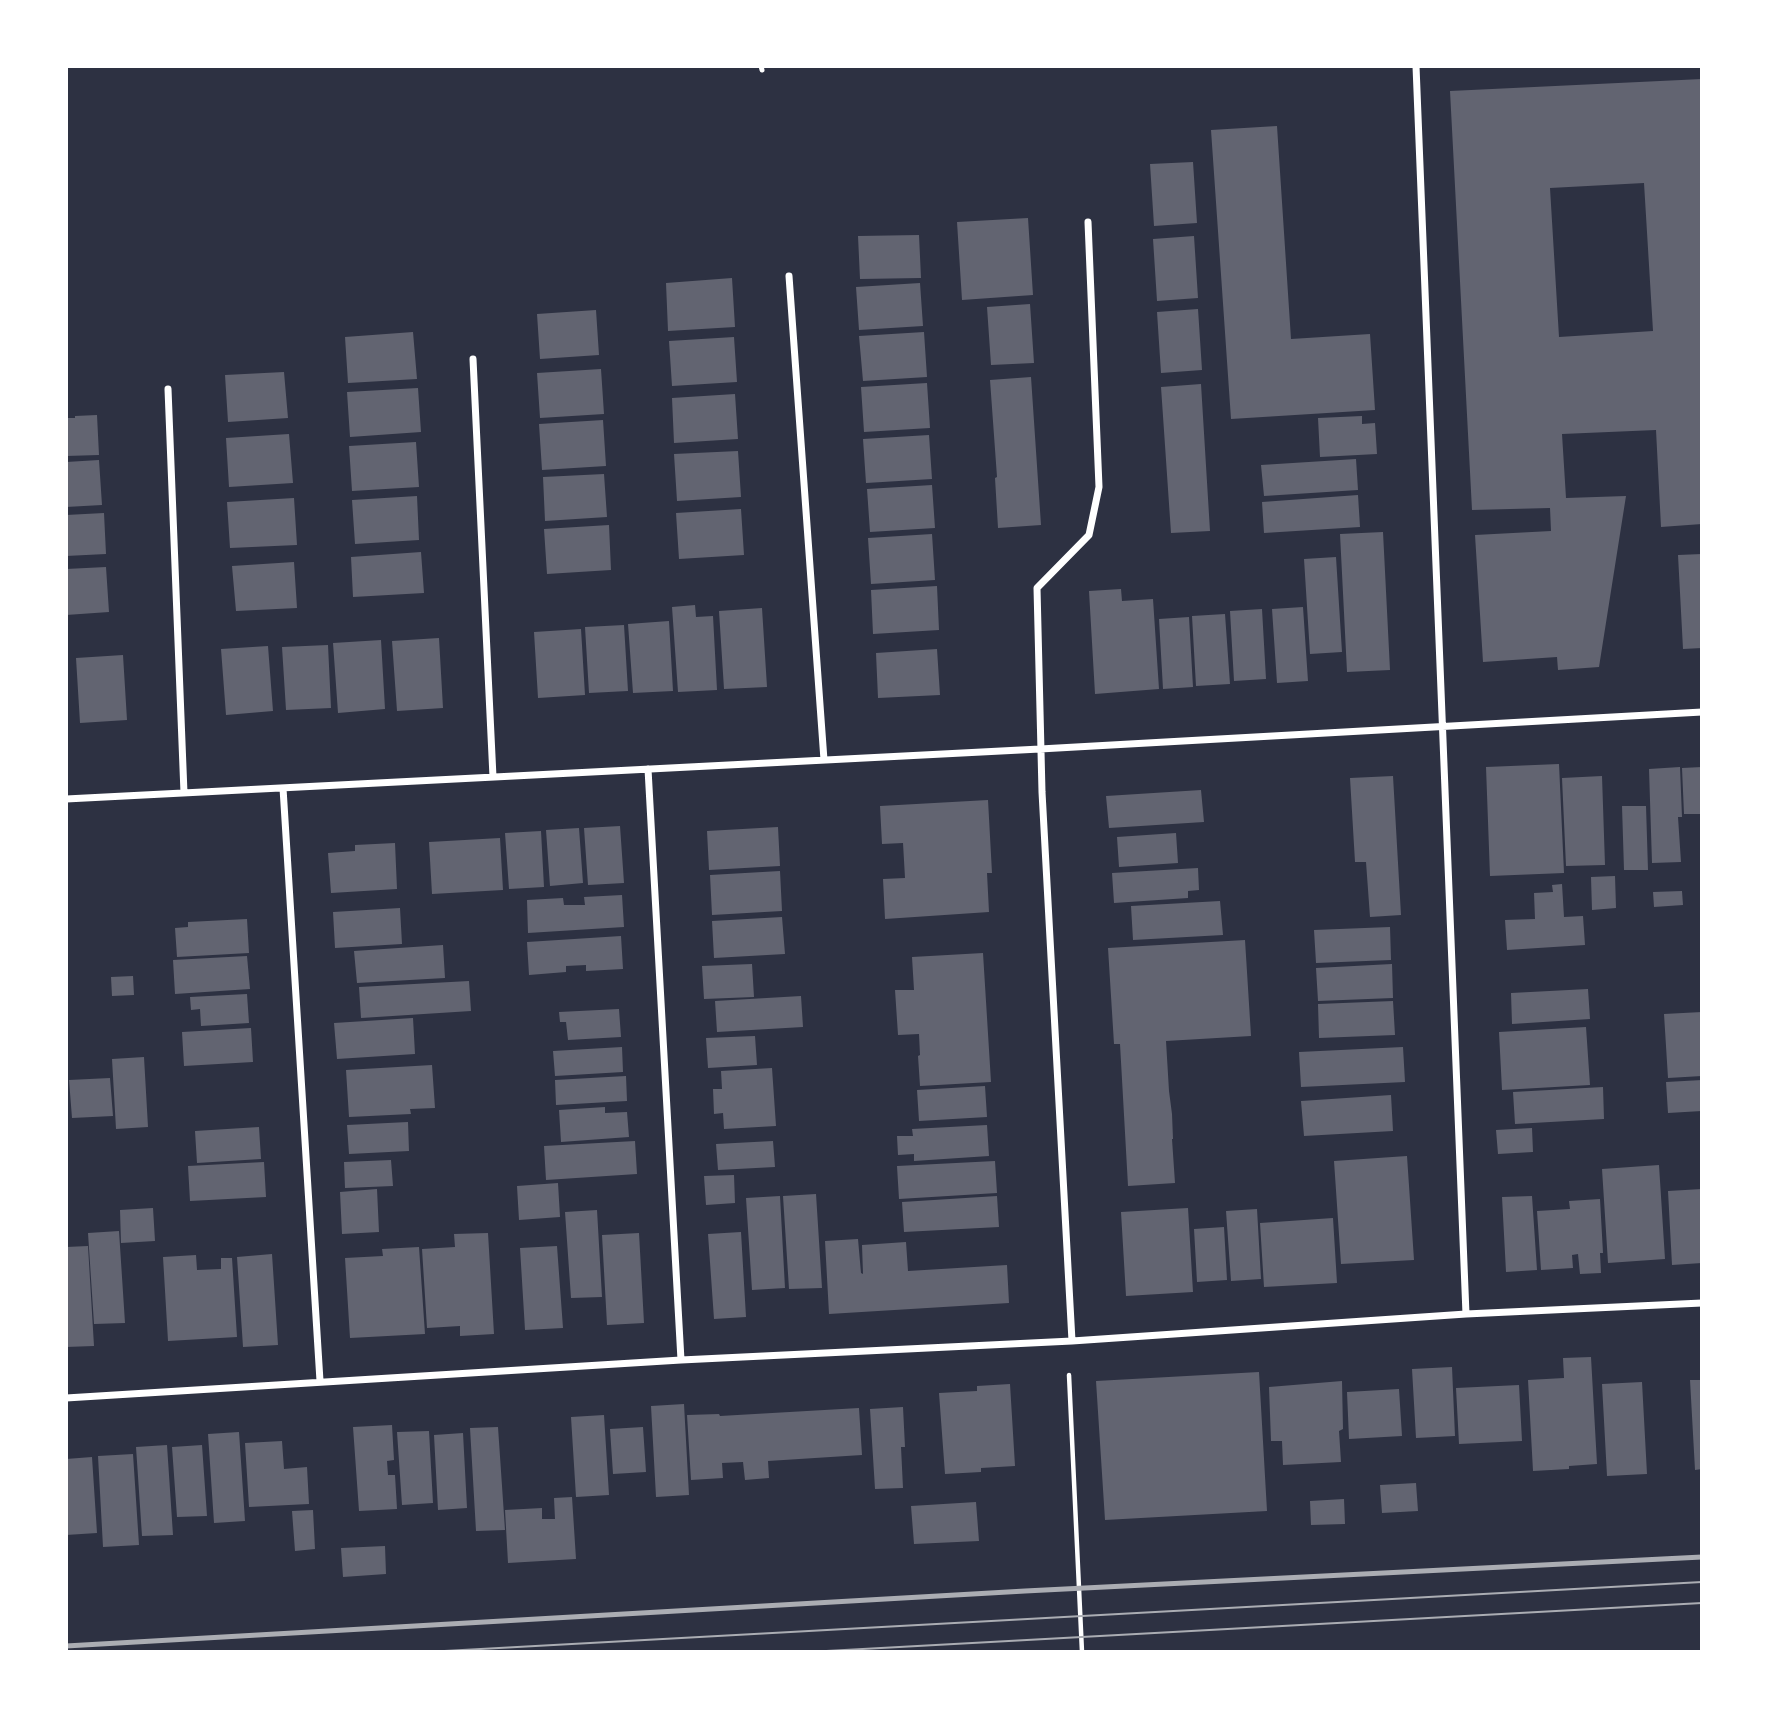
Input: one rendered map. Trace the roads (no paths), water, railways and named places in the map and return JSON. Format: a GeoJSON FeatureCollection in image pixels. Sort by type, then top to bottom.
{"type":"FeatureCollection","features":[{"type":"Feature","properties":{"kind":"street"},"geometry":{"type":"LineString","coordinates":[[1416,66],[1466,1314]]}},
{"type":"Feature","properties":{"kind":"street"},"geometry":{"type":"LineString","coordinates":[[1072,1341],[1040,749],[1037,588],[1089,535],[1099,487],[1088,222]]}},
{"type":"Feature","properties":{"kind":"street"},"geometry":{"type":"LineString","coordinates":[[789,275],[824,760]]}},
{"type":"Feature","properties":{"kind":"street"},"geometry":{"type":"LineString","coordinates":[[473,359],[493,777]]}},
{"type":"Feature","properties":{"kind":"street"},"geometry":{"type":"LineString","coordinates":[[169,389],[184,793]]}},
{"type":"Feature","properties":{"kind":"street"},"geometry":{"type":"LineString","coordinates":[[66,800],[1702,712]]}},
{"type":"Feature","properties":{"kind":"street"},"geometry":{"type":"LineString","coordinates":[[648,769],[681,1360]]}},
{"type":"Feature","properties":{"kind":"street"},"geometry":{"type":"LineString","coordinates":[[283,788],[320,1381]]}},
{"type":"Feature","properties":{"kind":"street"},"geometry":{"type":"LineString","coordinates":[[66,1398],[681,1360],[1072,1341],[1466,1314],[1702,1303]]}},
{"type":"Feature","properties":{"kind":"tram line"},"geometry":{"type":"LineString","coordinates":[[426,1652],[1702,1582]]}},
{"type":"Feature","properties":{"kind":"tram line"},"geometry":{"type":"LineString","coordinates":[[808,1652],[1702,1603]]}},
{"type":"Feature","properties":{"kind":"railway"},"geometry":{"type":"LineString","coordinates":[[66,1646],[1025,1591],[1702,1557]]}}]}
